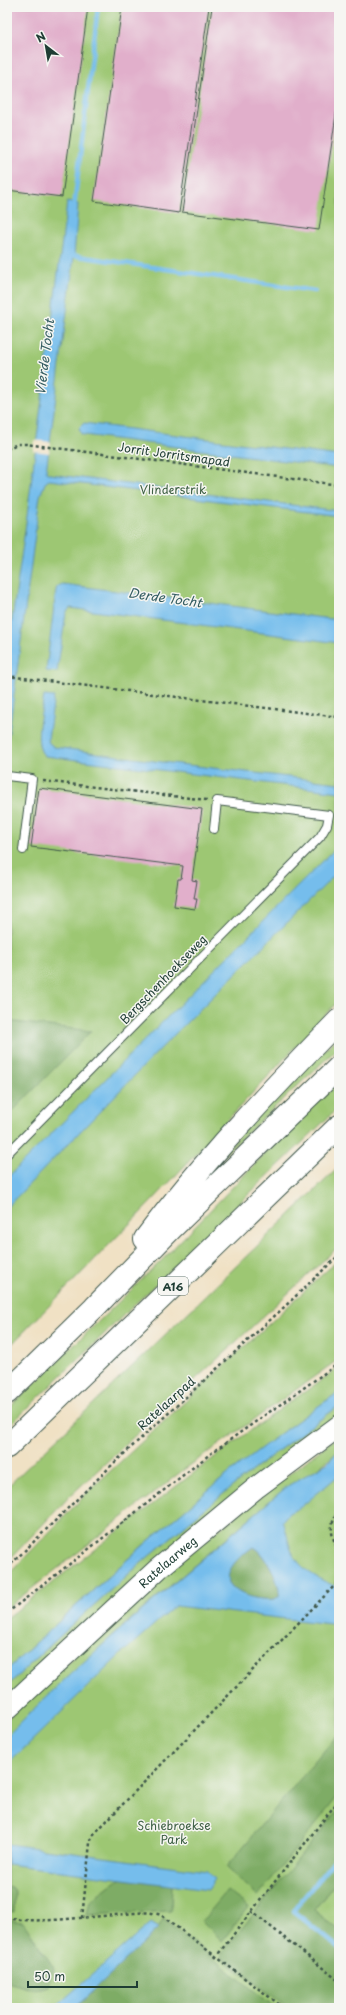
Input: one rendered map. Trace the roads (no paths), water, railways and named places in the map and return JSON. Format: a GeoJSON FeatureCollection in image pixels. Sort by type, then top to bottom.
{"type":"FeatureCollection","features":[{"type":"Feature","properties":{"kind":"highway"},"geometry":{"type":"LineString","coordinates":[[94,1308],[168,1209],[223,1143],[339,1020]]}},
{"type":"Feature","properties":{"kind":"highway"},"geometry":{"type":"LineString","coordinates":[[7,1393],[94,1308],[172,1228],[339,1067]]}},
{"type":"Feature","properties":{"kind":"highway","name":"A16"},"geometry":{"type":"LineString","coordinates":[[7,1447],[339,1126]]}},
{"type":"Feature","properties":{"kind":"street","name":"Ratelaarweg"},"geometry":{"type":"LineString","coordinates":[[7,1709],[158,1569],[257,1487],[339,1426]]}},
{"type":"Feature","properties":{"kind":"lane"},"geometry":{"type":"LineString","coordinates":[[8,776],[32,780],[23,850]]}},
{"type":"Feature","properties":{"kind":"lane","name":"Bergschenhoekseweg"},"geometry":{"type":"LineString","coordinates":[[7,1154],[320,837],[327,825],[329,815],[217,801],[214,829]]}},
{"type":"Feature","properties":{"kind":"water"},"geometry":{"type":"Polygon","coordinates":[[[67,202],[78,204],[74,257],[46,472],[50,474],[339,511],[339,516],[49,480],[45,483],[40,496],[7,748],[7,655],[27,516],[67,202]]]}},
{"type":"Feature","properties":{"kind":"water"},"geometry":{"type":"Polygon","coordinates":[[[84,423],[339,456],[339,468],[84,435],[81,434],[79,428],[84,423]]]}},
{"type":"Feature","properties":{"kind":"water"},"geometry":{"type":"Polygon","coordinates":[[[62,584],[339,620],[339,643],[70,608],[66,613],[57,672],[46,671],[56,590],[57,587],[62,584]]]}},
{"type":"Feature","properties":{"kind":"water"},"geometry":{"type":"Polygon","coordinates":[[[44,696],[54,697],[48,739],[49,743],[54,747],[154,761],[339,783],[339,792],[45,756],[41,751],[38,737],[44,696]]]}},
{"type":"Feature","properties":{"kind":"water"},"geometry":{"type":"Polygon","coordinates":[[[339,845],[339,871],[168,1041],[7,1207],[7,1178],[339,845]]]}},
{"type":"Feature","properties":{"kind":"water"},"geometry":{"type":"Polygon","coordinates":[[[339,1392],[339,1406],[209,1505],[86,1612],[7,1686],[7,1670],[86,1596],[209,1489],[252,1455],[339,1392]]]}},
{"type":"Feature","properties":{"kind":"water"},"geometry":{"type":"Polygon","coordinates":[[[339,1450],[339,1475],[301,1507],[289,1513],[282,1521],[290,1547],[298,1562],[310,1573],[339,1588],[339,1625],[175,1606],[120,1655],[7,1765],[7,1736],[70,1674],[136,1615],[289,1485],[327,1463],[339,1450]],[[253,1547],[235,1562],[228,1577],[229,1583],[237,1591],[249,1597],[275,1599],[279,1596],[278,1584],[267,1561],[257,1549],[253,1547]]]}},
{"type":"Feature","properties":{"kind":"water"},"geometry":{"type":"Polygon","coordinates":[[[7,1844],[207,1871],[215,1879],[208,1890],[7,1864],[7,1844]]]}},
{"type":"Feature","properties":{"kind":"water"},"geometry":{"type":"Polygon","coordinates":[[[151,1923],[159,1928],[75,2008],[54,2008],[151,1923]]]}},
{"type":"Feature","properties":{"kind":"waterway","name":"Vierde Tocht"},"geometry":{"type":"LineString","coordinates":[[74,207],[98,7]]}},
{"type":"Feature","properties":{"kind":"waterway"},"geometry":{"type":"LineString","coordinates":[[70,255],[315,291]]}},
{"type":"Feature","properties":{"kind":"waterway"},"geometry":{"type":"LineString","coordinates":[[339,1854],[293,1911],[339,1948]]}},
{"type":"Feature","properties":{"kind":"park label","name":"Vlinderstrik"},"geometry":{"type":"Point","coordinates":[173,489]}},
{"type":"Feature","properties":{"kind":"park label","name":"Schiebroekse Park"},"geometry":{"type":"Point","coordinates":[174,1832]}},
{"type":"Feature","properties":{"kind":"water label","name":"Derde Tocht"},"geometry":{"type":"Point","coordinates":[165,597]}}]}
